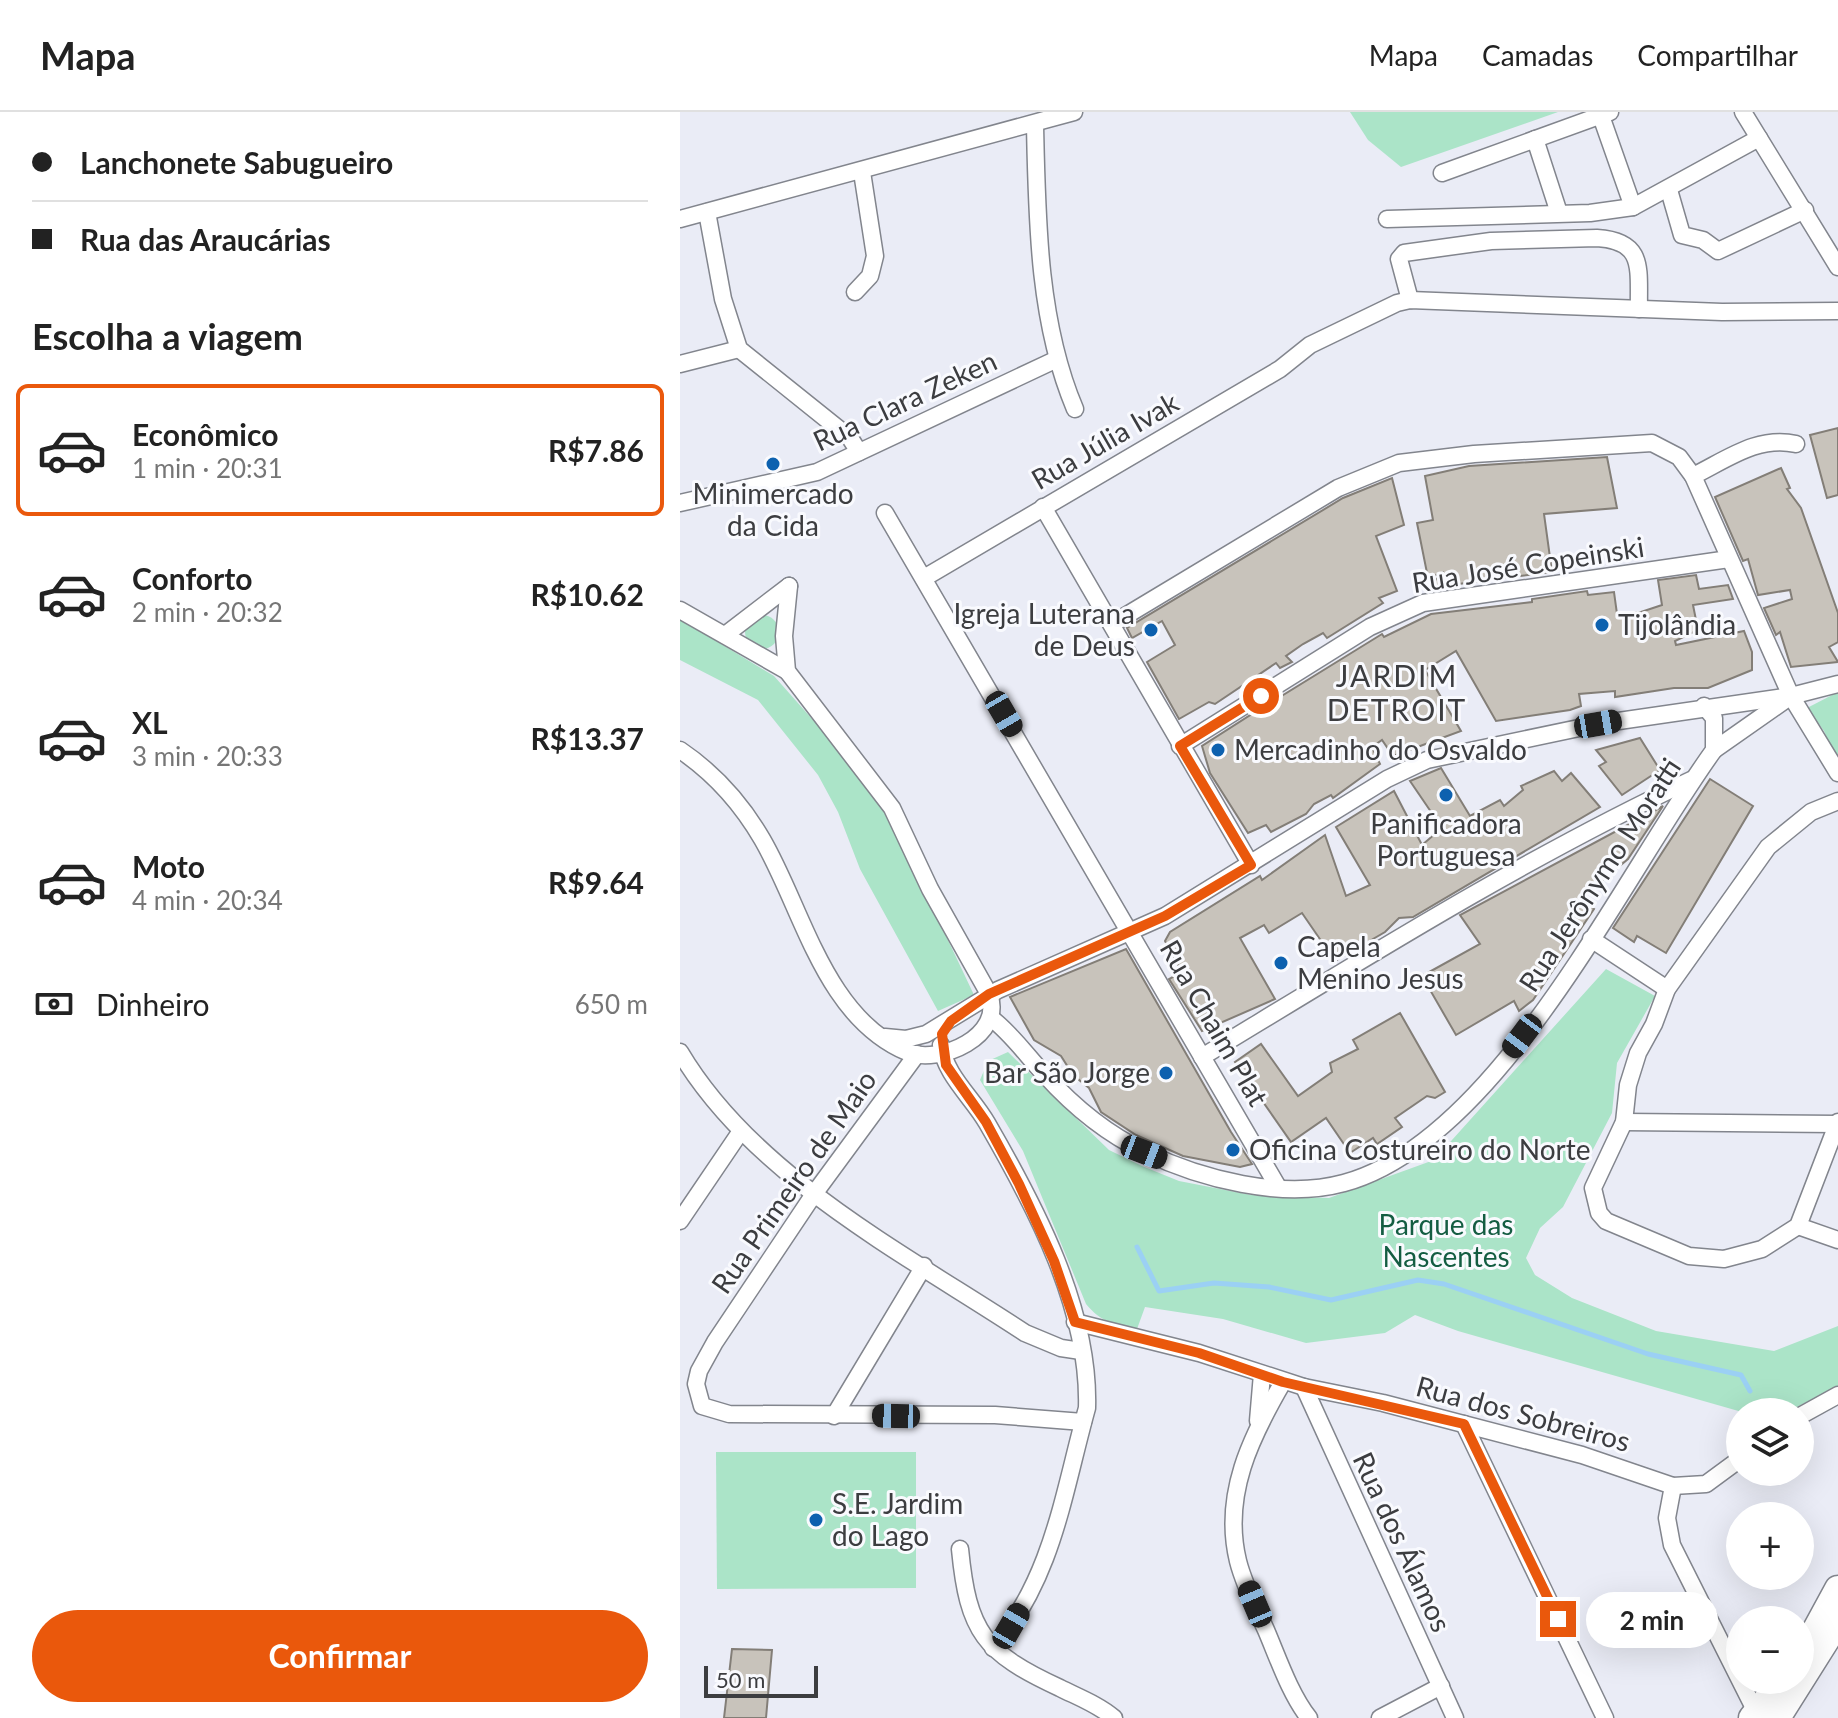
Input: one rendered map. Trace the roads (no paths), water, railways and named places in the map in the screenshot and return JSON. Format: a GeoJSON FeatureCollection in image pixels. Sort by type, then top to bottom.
{"type":"FeatureCollection","features":[{"type":"Feature","properties":{"kind":"main road"},"geometry":{"type":"LineString","coordinates":[[1814,1631],[1838,1589]]}},
{"type":"Feature","properties":{"kind":"main road"},"geometry":{"type":"LineString","coordinates":[[1761,1717],[1838,1621]]}},
{"type":"Feature","properties":{"kind":"main road"},"geometry":{"type":"LineString","coordinates":[[1761,1717],[1775,1694]]}},
{"type":"Feature","properties":{"kind":"street"},"geometry":{"type":"LineString","coordinates":[[680,219],[1074,112]]}},
{"type":"Feature","properties":{"kind":"street"},"geometry":{"type":"LineString","coordinates":[[1743,112],[1838,267]]}},
{"type":"Feature","properties":{"kind":"street"},"geometry":{"type":"LineString","coordinates":[[1442,173],[1605,114],[1633,207]]}},
{"type":"Feature","properties":{"kind":"street"},"geometry":{"type":"LineString","coordinates":[[1035,125],[1039,228],[1055,360],[1075,409]]}},
{"type":"Feature","properties":{"kind":"street"},"geometry":{"type":"LineString","coordinates":[[1387,219],[1633,207],[1759,138]]}},
{"type":"Feature","properties":{"kind":"street"},"geometry":{"type":"LineString","coordinates":[[1535,139],[1559,213]]}},
{"type":"Feature","properties":{"kind":"street"},"geometry":{"type":"LineString","coordinates":[[855,292],[870,276],[875,256],[862,172]]}},
{"type":"Feature","properties":{"kind":"street"},"geometry":{"type":"LineString","coordinates":[[1669,190],[1682,235],[1703,240],[1718,251],[1805,210]]}},
{"type":"Feature","properties":{"kind":"street"},"geometry":{"type":"LineString","coordinates":[[707,212],[723,299],[739,349],[850,438],[859,452]]}},
{"type":"Feature","properties":{"kind":"street"},"geometry":{"type":"LineString","coordinates":[[1639,309],[1636,259],[1632,249],[1613,239],[1491,241],[1404,253],[1399,259],[1410,300],[1639,309],[1838,311]]}},
{"type":"Feature","properties":{"kind":"street","name":"Rua Júlia Ivak"},"geometry":{"type":"LineString","coordinates":[[924,578],[1280,369],[1310,345],[1380,309],[1410,300]]}},
{"type":"Feature","properties":{"kind":"street"},"geometry":{"type":"LineString","coordinates":[[680,364],[739,349]]}},
{"type":"Feature","properties":{"kind":"street","name":"Rua Clara Zeken"},"geometry":{"type":"LineString","coordinates":[[680,503],[817,472],[1055,360]]}},
{"type":"Feature","properties":{"kind":"street"},"geometry":{"type":"LineString","coordinates":[[1693,476],[1761,443],[1774,440],[1796,444]]}},
{"type":"Feature","properties":{"kind":"street"},"geometry":{"type":"LineString","coordinates":[[1112,624],[1338,488],[1399,463],[1474,454],[1652,443],[1679,457],[1693,476],[1791,696],[1838,773]]}},
{"type":"Feature","properties":{"kind":"street"},"geometry":{"type":"LineString","coordinates":[[1043,507],[1251,865]]}},
{"type":"Feature","properties":{"kind":"street","name":"Rua Chaim Plat"},"geometry":{"type":"LineString","coordinates":[[885,513],[1132,931],[1278,1187]]}},
{"type":"Feature","properties":{"kind":"street","name":"Rua José Copeinski"},"geometry":{"type":"LineString","coordinates":[[1180,746],[1370,627],[1423,603],[1729,559]]}},
{"type":"Feature","properties":{"kind":"street"},"geometry":{"type":"LineString","coordinates":[[725,635],[789,586],[784,636],[787,671]]}},
{"type":"Feature","properties":{"kind":"street"},"geometry":{"type":"LineString","coordinates":[[680,610],[787,671],[892,808],[930,889],[989,994],[991,1018],[951,1051],[917,1054],[898,1047],[885,1037],[851,1006],[826,971],[778,868],[746,813],[703,766],[680,750]]}},
{"type":"Feature","properties":{"kind":"street"},"geometry":{"type":"LineString","coordinates":[[885,1037],[917,1037],[951,1021],[989,994],[1165,916],[1387,779],[1427,760],[1543,734],[1709,712],[1838,684]]}},
{"type":"Feature","properties":{"kind":"street"},"geometry":{"type":"LineString","coordinates":[[1714,750],[1791,696]]}},
{"type":"Feature","properties":{"kind":"street","name":"Rua Jerônymo Moratti"},"geometry":{"type":"LineString","coordinates":[[991,1018],[1073,1103],[1105,1129],[1144,1152],[1184,1168],[1278,1187],[1307,1189],[1345,1183],[1389,1165],[1431,1137],[1469,1104],[1552,998],[1714,750],[1709,712]]}},
{"type":"Feature","properties":{"kind":"street"},"geometry":{"type":"LineString","coordinates":[[1202,1057],[1531,862],[1693,780]]}},
{"type":"Feature","properties":{"kind":"street"},"geometry":{"type":"LineString","coordinates":[[1624,1122],[1837,1123],[1798,1226],[1762,1249],[1724,1259],[1707,1259],[1660,1246],[1606,1221],[1599,1213],[1593,1188],[1624,1122],[1631,1074],[1667,989],[1768,847],[1811,812],[1838,801]]}},
{"type":"Feature","properties":{"kind":"street"},"geometry":{"type":"LineString","coordinates":[[1591,939],[1667,989]]}},
{"type":"Feature","properties":{"kind":"street"},"geometry":{"type":"LineString","coordinates":[[951,1021],[942,1034],[951,1051],[958,1081],[986,1122],[1019,1184],[1060,1274],[1075,1322],[1087,1390],[1083,1422],[1047,1561],[1011,1626],[993,1648]]}},
{"type":"Feature","properties":{"kind":"street"},"geometry":{"type":"LineString","coordinates":[[680,1052],[708,1094],[741,1131],[814,1194],[1025,1333],[1061,1348],[1081,1351]]}},
{"type":"Feature","properties":{"kind":"street","name":"Rua Primeiro de Maio"},"geometry":{"type":"LineString","coordinates":[[834,1416],[711,1411],[702,1406],[696,1384],[715,1342],[814,1194],[917,1054]]}},
{"type":"Feature","properties":{"kind":"street"},"geometry":{"type":"LineString","coordinates":[[680,1221],[741,1131]]}},
{"type":"Feature","properties":{"kind":"street"},"geometry":{"type":"LineString","coordinates":[[1798,1226],[1838,1240]]}},
{"type":"Feature","properties":{"kind":"street"},"geometry":{"type":"LineString","coordinates":[[834,1416],[924,1266]]}},
{"type":"Feature","properties":{"kind":"street","name":"Rua dos Sobreiros"},"geometry":{"type":"LineString","coordinates":[[1075,1322],[1199,1353],[1283,1382],[1464,1424],[1623,1466],[1673,1486]]}},
{"type":"Feature","properties":{"kind":"street"},"geometry":{"type":"LineString","coordinates":[[1262,1374],[1258,1422],[1235,1492],[1233,1517],[1238,1562],[1272,1643],[1309,1718]]}},
{"type":"Feature","properties":{"kind":"street"},"geometry":{"type":"LineString","coordinates":[[1258,1422],[1283,1382]]}},
{"type":"Feature","properties":{"kind":"street","name":"Rua dos Álamos"},"geometry":{"type":"LineString","coordinates":[[1304,1387],[1455,1718]]}},
{"type":"Feature","properties":{"kind":"street"},"geometry":{"type":"LineString","coordinates":[[1814,1408],[1838,1395]]}},
{"type":"Feature","properties":{"kind":"street"},"geometry":{"type":"LineString","coordinates":[[834,1416],[995,1415],[1083,1422]]}},
{"type":"Feature","properties":{"kind":"street"},"geometry":{"type":"LineString","coordinates":[[1464,1424],[1605,1718]]}},
{"type":"Feature","properties":{"kind":"street"},"geometry":{"type":"LineString","coordinates":[[1726,1469],[1706,1484],[1673,1486],[1667,1532],[1725,1656],[1761,1717]]}},
{"type":"Feature","properties":{"kind":"street"},"geometry":{"type":"LineString","coordinates":[[960,1549],[968,1605],[976,1626],[993,1648],[1009,1662],[1114,1718]]}},
{"type":"Feature","properties":{"kind":"street"},"geometry":{"type":"LineString","coordinates":[[1380,1718],[1441,1686]]}},
{"type":"Feature","properties":{"kind":"waterway"},"geometry":{"type":"LineString","coordinates":[[1137,1247],[1159,1291],[1214,1283],[1269,1287],[1331,1300],[1418,1280],[1444,1284],[1648,1354],[1741,1375],[1750,1391]]}},
{"type":"Feature","properties":{"kind":"place","name":"Minimercado da Cida"},"geometry":{"type":"Point","coordinates":[773,464]}},
{"type":"Feature","properties":{"kind":"place","name":"Tijolândia"},"geometry":{"type":"Point","coordinates":[1602,625]}},
{"type":"Feature","properties":{"kind":"place","name":"Igreja Luterana de Deus"},"geometry":{"type":"Point","coordinates":[1151,630]}},
{"type":"Feature","properties":{"kind":"place","name":"Mercadinho do Osvaldo"},"geometry":{"type":"Point","coordinates":[1218,750]}},
{"type":"Feature","properties":{"kind":"place","name":"Panificadora Portuguesa"},"geometry":{"type":"Point","coordinates":[1446,795]}},
{"type":"Feature","properties":{"kind":"place","name":"Capela Menino Jesus"},"geometry":{"type":"Point","coordinates":[1281,963]}},
{"type":"Feature","properties":{"kind":"place","name":"Bar São Jorge"},"geometry":{"type":"Point","coordinates":[1166,1073]}},
{"type":"Feature","properties":{"kind":"place","name":"Oficina Costureiro do Norte"},"geometry":{"type":"Point","coordinates":[1233,1150]}},
{"type":"Feature","properties":{"kind":"place","name":"S.E. Jardim do Lago"},"geometry":{"type":"Point","coordinates":[816,1520]}},
{"type":"Feature","properties":{"kind":"district","name":"JARDIM DETROIT"},"geometry":{"type":"Point","coordinates":[1397,694]}},
{"type":"Feature","properties":{"kind":"park label","name":"Parque das Nascentes"},"geometry":{"type":"Point","coordinates":[1446,1241]}}]}
